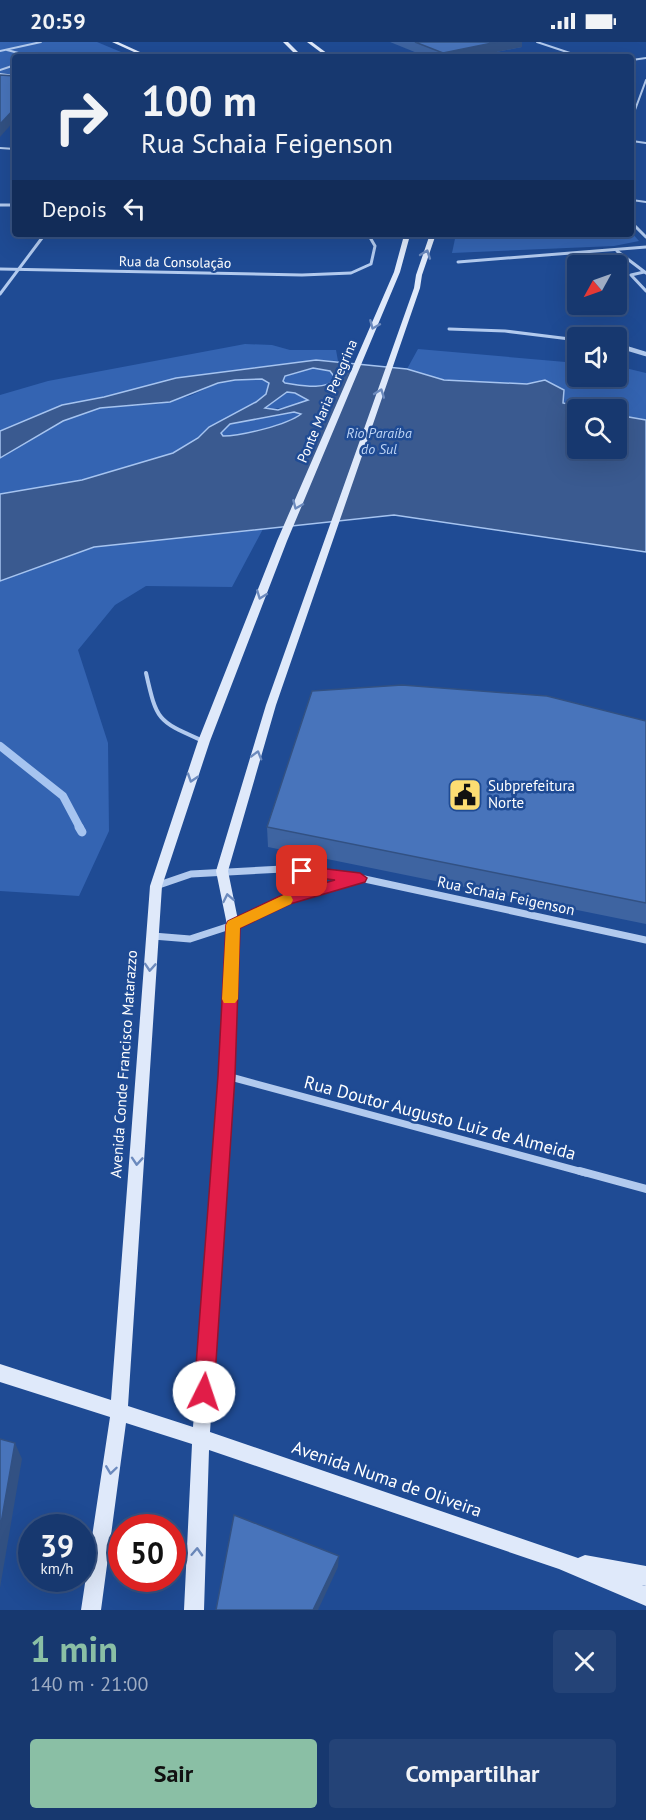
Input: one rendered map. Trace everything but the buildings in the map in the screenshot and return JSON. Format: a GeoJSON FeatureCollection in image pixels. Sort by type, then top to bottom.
{"type":"FeatureCollection","features":[{"type":"Feature","properties":{"kind":"main road"},"geometry":{"type":"LineString","coordinates":[[114,42],[142,54]]}},
{"type":"Feature","properties":{"kind":"main road"},"geometry":{"type":"LineString","coordinates":[[285,42],[298,54]]}},
{"type":"Feature","properties":{"kind":"main road"},"geometry":{"type":"LineString","coordinates":[[309,42],[326,54]]}},
{"type":"Feature","properties":{"kind":"main road","name":"Ponte Maria Peregrina"},"geometry":{"type":"LineString","coordinates":[[282,541],[397,272],[405,237]]}},
{"type":"Feature","properties":{"kind":"main road"},"geometry":{"type":"LineString","coordinates":[[194,1610],[201,1438],[227,1076],[233,925],[222,872],[271,705],[417,288],[419,274],[432,237]]}},
{"type":"Feature","properties":{"kind":"main road","name":"Avenida Conde Francisco Matarazzo"},"geometry":{"type":"LineString","coordinates":[[91,1610],[119,1413],[156,886],[204,741],[282,541]]}},
{"type":"Feature","properties":{"kind":"main road","name":"Avenida Numa de Oliveira"},"geometry":{"type":"LineString","coordinates":[[0,1373],[201,1438],[560,1560],[646,1596]]}},
{"type":"Feature","properties":{"kind":"main road","name":"Avenida Numa de Oliveira"},"geometry":{"type":"LineString","coordinates":[[560,1560],[646,1576]]}},
{"type":"Feature","properties":{"kind":"street"},"geometry":{"type":"LineString","coordinates":[[634,225],[646,237]]}},
{"type":"Feature","properties":{"kind":"street"},"geometry":{"type":"LineString","coordinates":[[0,294],[43,237]]}},
{"type":"Feature","properties":{"kind":"street","name":"Rua da Consolação"},"geometry":{"type":"LineString","coordinates":[[0,269],[302,275],[351,273],[371,264],[375,246],[370,237]]}},
{"type":"Feature","properties":{"kind":"street"},"geometry":{"type":"LineString","coordinates":[[458,262],[646,247]]}},
{"type":"Feature","properties":{"kind":"street"},"geometry":{"type":"LineString","coordinates":[[617,251],[645,273]]}},
{"type":"Feature","properties":{"kind":"street"},"geometry":{"type":"LineString","coordinates":[[645,273],[631,275],[646,291]]}},
{"type":"Feature","properties":{"kind":"street"},"geometry":{"type":"LineString","coordinates":[[449,329],[505,331],[567,339]]}},
{"type":"Feature","properties":{"kind":"street"},"geometry":{"type":"LineString","coordinates":[[627,348],[646,354]]}},
{"type":"Feature","properties":{"kind":"street","name":"Rua Schaia Feigenson"},"geometry":{"type":"LineString","coordinates":[[156,886],[191,874],[283,869],[360,878],[646,940]]}},
{"type":"Feature","properties":{"kind":"street","name":"Rua Schaia Feigenson"},"geometry":{"type":"LineString","coordinates":[[152,936],[190,939],[233,925],[285,900],[360,878]]}},
{"type":"Feature","properties":{"kind":"street","name":"Rua Doutor Augusto Luiz de Almeida"},"geometry":{"type":"LineString","coordinates":[[227,1076],[646,1189]]}},
{"type":"Feature","properties":{"kind":"lane"},"geometry":{"type":"LineString","coordinates":[[0,50],[41,42]]}},
{"type":"Feature","properties":{"kind":"lane"},"geometry":{"type":"LineString","coordinates":[[537,42],[573,54]]}},
{"type":"Feature","properties":{"kind":"lane"},"geometry":{"type":"LineString","coordinates":[[6,50],[22,54]]}},
{"type":"Feature","properties":{"kind":"lane"},"geometry":{"type":"LineString","coordinates":[[634,113],[646,80]]}},
{"type":"Feature","properties":{"kind":"lane"},"geometry":{"type":"LineString","coordinates":[[146,673],[153,703],[165,724],[204,741]]}},
{"type":"Feature","properties":{"kind":"shaded area"},"geometry":{"type":"Polygon","coordinates":[[[0,42],[97,42],[126,54],[12,54],[12,76],[0,74],[0,42]]]}},
{"type":"Feature","properties":{"kind":"shaded area"},"geometry":{"type":"Polygon","coordinates":[[[634,235],[639,241],[614,246],[452,253],[455,237],[634,235]]]}},
{"type":"Feature","properties":{"kind":"shaded area"},"geometry":{"type":"Polygon","coordinates":[[[245,344],[272,345],[290,350],[336,350],[338,361],[316,360],[176,378],[104,397],[62,405],[0,431],[0,395],[48,381],[245,344]]]}},
{"type":"Feature","properties":{"kind":"shaded area"},"geometry":{"type":"Polygon","coordinates":[[[418,349],[567,362],[567,387],[627,387],[627,368],[646,373],[646,420],[627,417],[627,399],[567,399],[567,404],[563,403],[546,380],[527,384],[444,380],[407,369],[418,349]]]}},
{"type":"Feature","properties":{"kind":"shaded area"},"geometry":{"type":"Polygon","coordinates":[[[313,368],[330,371],[336,379],[319,386],[298,385],[283,381],[285,376],[313,368]]]}},
{"type":"Feature","properties":{"kind":"shaded area"},"geometry":{"type":"Polygon","coordinates":[[[262,379],[269,382],[267,394],[209,427],[198,438],[173,453],[82,480],[0,494],[0,458],[63,421],[100,408],[158,404],[190,396],[218,383],[262,379]]]}},
{"type":"Feature","properties":{"kind":"shaded area"},"geometry":{"type":"Polygon","coordinates":[[[287,392],[295,393],[308,400],[294,406],[266,410],[265,408],[287,392]]]}},
{"type":"Feature","properties":{"kind":"shaded area"},"geometry":{"type":"Polygon","coordinates":[[[294,412],[301,414],[264,429],[231,436],[223,436],[221,433],[230,424],[294,412]]]}},
{"type":"Feature","properties":{"kind":"shaded area"},"geometry":{"type":"Polygon","coordinates":[[[263,529],[232,587],[146,586],[115,605],[78,650],[108,743],[109,831],[79,896],[0,891],[0,581],[94,547],[263,529]]]}},
{"type":"Feature","properties":{"kind":"water","name":"Rio Paraíba do Sul"},"geometry":{"type":"Polygon","coordinates":[[[316,360],[407,369],[444,380],[527,384],[545,380],[564,390],[563,403],[567,404],[567,459],[627,459],[627,417],[646,420],[646,552],[394,515],[94,547],[0,581],[0,494],[82,480],[173,453],[198,438],[209,427],[256,402],[266,394],[269,383],[262,379],[235,380],[218,383],[170,402],[100,408],[63,421],[0,458],[0,431],[62,405],[104,397],[176,378],[316,360]],[[313,368],[285,376],[283,381],[298,385],[325,385],[336,379],[330,371],[313,368]],[[287,392],[265,408],[278,410],[308,400],[295,393],[287,392]],[[294,412],[230,424],[221,433],[223,436],[264,429],[301,414],[294,412]]]}},
{"type":"Feature","properties":{"kind":"waterway"},"geometry":{"type":"LineString","coordinates":[[0,746],[63,796],[80,828]]}},
{"type":"Feature","properties":{"kind":"waterway"},"geometry":{"type":"LineString","coordinates":[[79,827],[82,832]]}},
{"type":"Feature","properties":{"kind":"slow traffic"},"geometry":{"type":"LineString","coordinates":[[230,999],[233,925],[286,900]]}},
{"type":"Feature","properties":{"kind":"place","name":"Subprefeitura Norte"},"geometry":{"type":"Point","coordinates":[465,795]}},
{"type":"Feature","properties":{"kind":"route"},"geometry":{"type":"LineString","coordinates":[[204,1392],[227,1076],[233,925],[285,900],[360,878],[302,871]]}}]}
